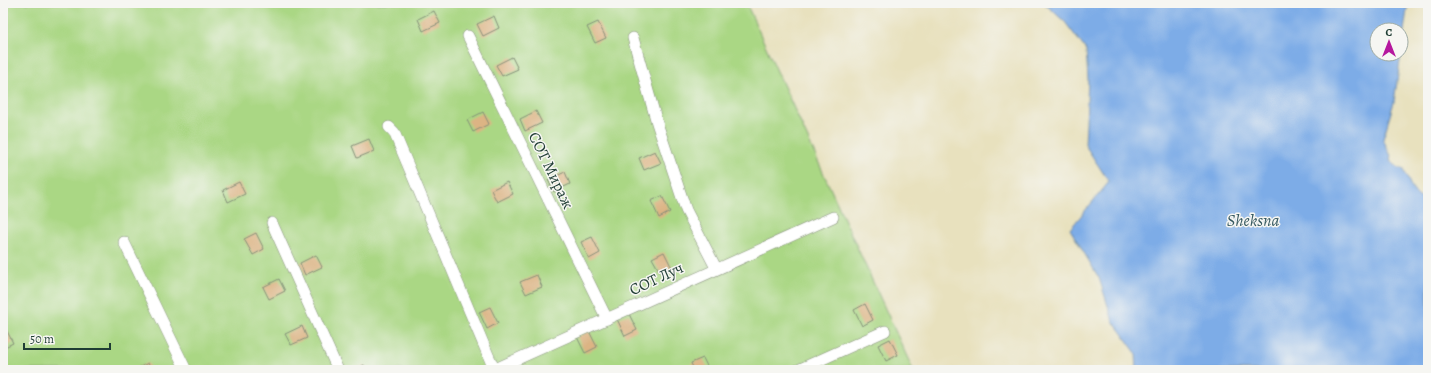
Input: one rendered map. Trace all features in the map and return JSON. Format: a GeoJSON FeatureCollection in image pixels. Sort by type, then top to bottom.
{"type":"FeatureCollection","features":[{"type":"Feature","properties":{"kind":"street","name":"СОТ Мираж"},"geometry":{"type":"LineString","coordinates":[[468,36],[607,319]]}},
{"type":"Feature","properties":{"kind":"street"},"geometry":{"type":"LineString","coordinates":[[633,38],[657,123],[686,210],[716,268]]}},
{"type":"Feature","properties":{"kind":"street"},"geometry":{"type":"LineString","coordinates":[[389,127],[394,132],[494,370]]}},
{"type":"Feature","properties":{"kind":"street","name":"СОТ Луч"},"geometry":{"type":"LineString","coordinates":[[494,370],[716,268],[833,217]]}},
{"type":"Feature","properties":{"kind":"street"},"geometry":{"type":"LineString","coordinates":[[272,223],[338,370]]}},
{"type":"Feature","properties":{"kind":"street"},"geometry":{"type":"LineString","coordinates":[[124,242],[186,370]]}},
{"type":"Feature","properties":{"kind":"street"},"geometry":{"type":"LineString","coordinates":[[798,370],[885,331]]}},
{"type":"Feature","properties":{"kind":"green space"},"geometry":{"type":"Polygon","coordinates":[[[3,3],[746,3],[913,370],[3,370],[3,3]]]}},
{"type":"Feature","properties":{"kind":"water","name":"Sheksna"},"geometry":{"type":"Polygon","coordinates":[[[1044,3],[1408,3],[1405,22],[1369,22],[1369,62],[1400,62],[1394,102],[1383,139],[1391,156],[1390,161],[1399,168],[1403,168],[1412,188],[1419,197],[1428,199],[1428,370],[1137,370],[1136,353],[1113,321],[1099,278],[1070,229],[1109,182],[1085,145],[1088,79],[1086,50],[1065,22],[1044,3]]]}},
{"type":"Feature","properties":{"kind":"building"},"geometry":{"type":"Polygon","coordinates":[[[434,11],[440,23],[423,31],[418,19],[434,11]]]}},
{"type":"Feature","properties":{"kind":"building"},"geometry":{"type":"Polygon","coordinates":[[[494,16],[499,28],[483,36],[477,24],[494,16]]]}},
{"type":"Feature","properties":{"kind":"building"},"geometry":{"type":"Polygon","coordinates":[[[598,22],[606,38],[595,43],[587,27],[598,22]]]}},
{"type":"Feature","properties":{"kind":"building"},"geometry":{"type":"Polygon","coordinates":[[[512,57],[518,69],[502,76],[496,65],[512,57]]]}},
{"type":"Feature","properties":{"kind":"building"},"geometry":{"type":"Polygon","coordinates":[[[536,111],[542,123],[525,131],[520,119],[536,111]]]}},
{"type":"Feature","properties":{"kind":"building"},"geometry":{"type":"Polygon","coordinates":[[[483,112],[489,124],[473,132],[467,120],[483,112]]]}},
{"type":"Feature","properties":{"kind":"building"},"geometry":{"type":"Polygon","coordinates":[[[369,139],[374,151],[357,158],[352,146],[369,139]]]}},
{"type":"Feature","properties":{"kind":"building"},"geometry":{"type":"Polygon","coordinates":[[[655,151],[661,163],[644,170],[639,158],[655,151]]]}},
{"type":"Feature","properties":{"kind":"building"},"geometry":{"type":"Polygon","coordinates":[[[565,172],[570,184],[554,192],[548,180],[565,172]]]}},
{"type":"Feature","properties":{"kind":"building"},"geometry":{"type":"Polygon","coordinates":[[[239,182],[245,194],[228,202],[223,190],[239,182]]]}},
{"type":"Feature","properties":{"kind":"building"},"geometry":{"type":"Polygon","coordinates":[[[507,182],[513,194],[497,202],[491,190],[507,182]]]}},
{"type":"Feature","properties":{"kind":"building"},"geometry":{"type":"Polygon","coordinates":[[[662,196],[670,212],[659,218],[651,201],[662,196]]]}},
{"type":"Feature","properties":{"kind":"building"},"geometry":{"type":"Polygon","coordinates":[[[256,233],[264,249],[253,255],[244,239],[256,233]]]}},
{"type":"Feature","properties":{"kind":"building"},"geometry":{"type":"Polygon","coordinates":[[[592,237],[600,253],[589,259],[581,242],[592,237]]]}},
{"type":"Feature","properties":{"kind":"building"},"geometry":{"type":"Polygon","coordinates":[[[664,252],[672,268],[661,274],[652,258],[664,252]]]}},
{"type":"Feature","properties":{"kind":"building"},"geometry":{"type":"Polygon","coordinates":[[[316,255],[322,267],[305,275],[300,263],[316,255]]]}},
{"type":"Feature","properties":{"kind":"building"},"geometry":{"type":"Polygon","coordinates":[[[537,275],[542,287],[526,294],[520,282],[537,275]]]}},
{"type":"Feature","properties":{"kind":"building"},"geometry":{"type":"Polygon","coordinates":[[[279,279],[285,291],[269,299],[263,287],[279,279]]]}},
{"type":"Feature","properties":{"kind":"building"},"geometry":{"type":"Polygon","coordinates":[[[865,304],[873,320],[862,326],[854,310],[865,304]]]}},
{"type":"Feature","properties":{"kind":"building"},"geometry":{"type":"Polygon","coordinates":[[[490,307],[498,323],[487,329],[479,312],[490,307]]]}},
{"type":"Feature","properties":{"kind":"building"},"geometry":{"type":"Polygon","coordinates":[[[629,314],[637,330],[625,336],[617,319],[629,314]]]}},
{"type":"Feature","properties":{"kind":"building"},"geometry":{"type":"Polygon","coordinates":[[[302,326],[307,338],[291,345],[285,334],[302,326]]]}},
{"type":"Feature","properties":{"kind":"building"},"geometry":{"type":"Polygon","coordinates":[[[5,327],[13,343],[3,348],[3,328],[5,327]]]}},
{"type":"Feature","properties":{"kind":"building"},"geometry":{"type":"Polygon","coordinates":[[[589,331],[597,347],[585,353],[577,337],[589,331]]]}},
{"type":"Feature","properties":{"kind":"building"},"geometry":{"type":"Polygon","coordinates":[[[890,339],[898,355],[886,361],[878,345],[890,339]]]}},
{"type":"Feature","properties":{"kind":"building"},"geometry":{"type":"Polygon","coordinates":[[[703,358],[709,370],[694,370],[691,363],[703,358]]]}},
{"type":"Feature","properties":{"kind":"building"},"geometry":{"type":"Polygon","coordinates":[[[148,363],[151,370],[136,369],[148,363]]]}},
{"type":"Feature","properties":{"kind":"building"},"geometry":{"type":"Polygon","coordinates":[[[364,365],[366,370],[354,370],[364,365]]]}}]}
